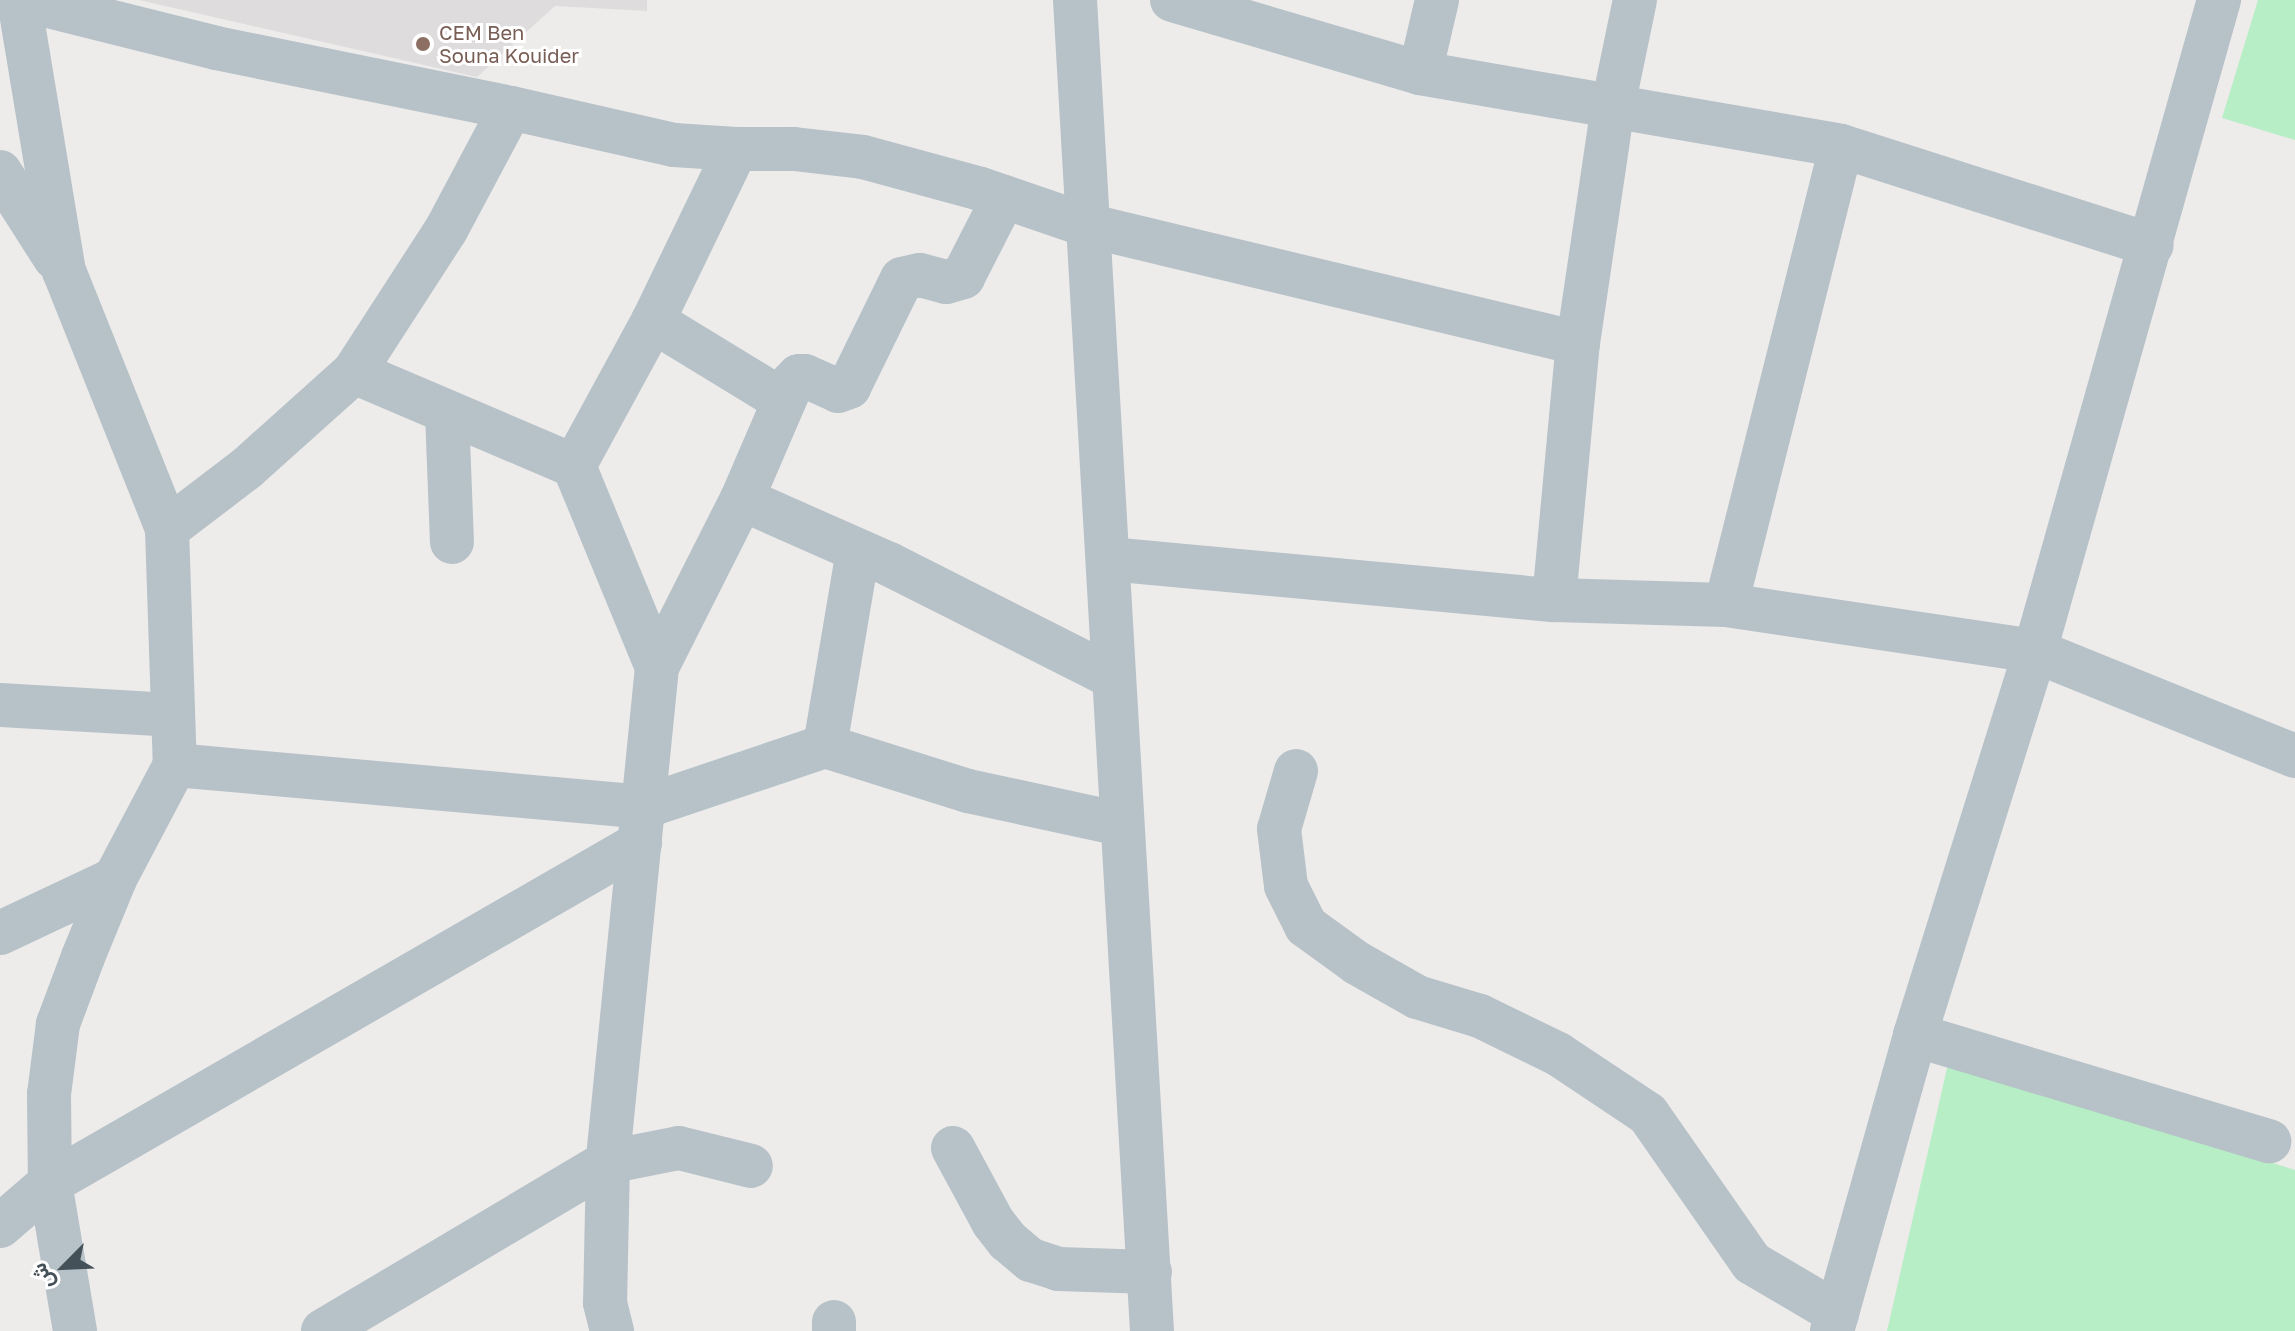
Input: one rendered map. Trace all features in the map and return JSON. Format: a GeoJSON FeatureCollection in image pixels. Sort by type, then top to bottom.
{"type":"FeatureCollection","features":[{"type":"Feature","properties":{"kind":"street"},"geometry":{"type":"LineString","coordinates":[[1075,0],[1086,225],[1109,559],[1120,824],[1152,1331]]}},
{"type":"Feature","properties":{"kind":"street"},"geometry":{"type":"LineString","coordinates":[[1172,0],[1420,73],[1841,146],[2152,245]]}},
{"type":"Feature","properties":{"kind":"street"},"geometry":{"type":"LineString","coordinates":[[1420,73],[1437,0]]}},
{"type":"Feature","properties":{"kind":"street"},"geometry":{"type":"LineString","coordinates":[[1554,600],[1578,343],[1613,106],[1635,0]]}},
{"type":"Feature","properties":{"kind":"street"},"geometry":{"type":"LineString","coordinates":[[1296,771],[1279,829],[1286,886],[1306,926],[1357,963],[1417,997],[1480,1016],[1558,1054],[1648,1114],[1752,1263],[1835,1322],[1915,1035],[2035,651],[2219,0]]}},
{"type":"Feature","properties":{"kind":"street"},"geometry":{"type":"LineString","coordinates":[[64,271],[16,13],[216,48],[511,108],[674,145],[794,149],[863,157],[1004,197],[1086,225],[1578,343]]}},
{"type":"Feature","properties":{"kind":"street"},"geometry":{"type":"LineString","coordinates":[[167,529],[247,468],[354,372],[446,230],[511,108]]}},
{"type":"Feature","properties":{"kind":"street"},"geometry":{"type":"LineString","coordinates":[[1726,605],[1841,146]]}},
{"type":"Feature","properties":{"kind":"street"},"geometry":{"type":"LineString","coordinates":[[574,466],[653,321],[736,149]]}},
{"type":"Feature","properties":{"kind":"street"},"geometry":{"type":"LineString","coordinates":[[0,172],[64,271],[167,529],[175,765],[115,879],[58,1024],[49,1094],[50,1183],[75,1331]]}},
{"type":"Feature","properties":{"kind":"street"},"geometry":{"type":"LineString","coordinates":[[612,1331],[605,1303],[608,1162],[657,667],[742,499],[784,401],[799,376],[838,391],[849,387],[902,279],[920,275],[946,282],[963,277],[1004,197]]}},
{"type":"Feature","properties":{"kind":"street"},"geometry":{"type":"LineString","coordinates":[[653,321],[784,401]]}},
{"type":"Feature","properties":{"kind":"street"},"geometry":{"type":"LineString","coordinates":[[354,372],[574,466],[657,667]]}},
{"type":"Feature","properties":{"kind":"street"},"geometry":{"type":"LineString","coordinates":[[447,413],[452,542]]}},
{"type":"Feature","properties":{"kind":"street"},"geometry":{"type":"LineString","coordinates":[[742,499],[858,551],[1113,677]]}},
{"type":"Feature","properties":{"kind":"street"},"geometry":{"type":"LineString","coordinates":[[825,746],[858,551]]}},
{"type":"Feature","properties":{"kind":"street"},"geometry":{"type":"LineString","coordinates":[[1109,559],[1554,600],[1726,605],[2035,651],[2295,756]]}},
{"type":"Feature","properties":{"kind":"street"},"geometry":{"type":"LineString","coordinates":[[0,705],[171,715]]}},
{"type":"Feature","properties":{"kind":"street"},"geometry":{"type":"LineString","coordinates":[[0,1226],[50,1183],[642,825],[825,746],[968,791],[1120,824]]}},
{"type":"Feature","properties":{"kind":"street"},"geometry":{"type":"LineString","coordinates":[[175,765],[642,825]]}},
{"type":"Feature","properties":{"kind":"street"},"geometry":{"type":"LineString","coordinates":[[0,933],[115,879]]}},
{"type":"Feature","properties":{"kind":"street"},"geometry":{"type":"LineString","coordinates":[[1915,1035],[2269,1141]]}},
{"type":"Feature","properties":{"kind":"street"},"geometry":{"type":"LineString","coordinates":[[323,1331],[608,1162],[679,1148],[751,1166]]}},
{"type":"Feature","properties":{"kind":"street"},"geometry":{"type":"LineString","coordinates":[[953,1148],[993,1222],[1008,1241],[1031,1260],[1058,1269],[1150,1272]]}},
{"type":"Feature","properties":{"kind":"shaded area","name":"CEM Ben Souna Kouider"},"geometry":{"type":"Polygon","coordinates":[[[139,0],[647,0],[647,11],[555,6],[477,77],[139,0]]]}},
{"type":"Feature","properties":{"kind":"green space"},"geometry":{"type":"Polygon","coordinates":[[[2258,0],[2295,0],[2295,140],[2222,118],[2258,0]]]}},
{"type":"Feature","properties":{"kind":"green space"},"geometry":{"type":"Polygon","coordinates":[[[1948,1064],[2295,1170],[2295,1331],[1887,1331],[1948,1064]]]}},
{"type":"Feature","properties":{"kind":"place","name":"CEM Ben Souna Kouider"},"geometry":{"type":"Point","coordinates":[423,44]}}]}
